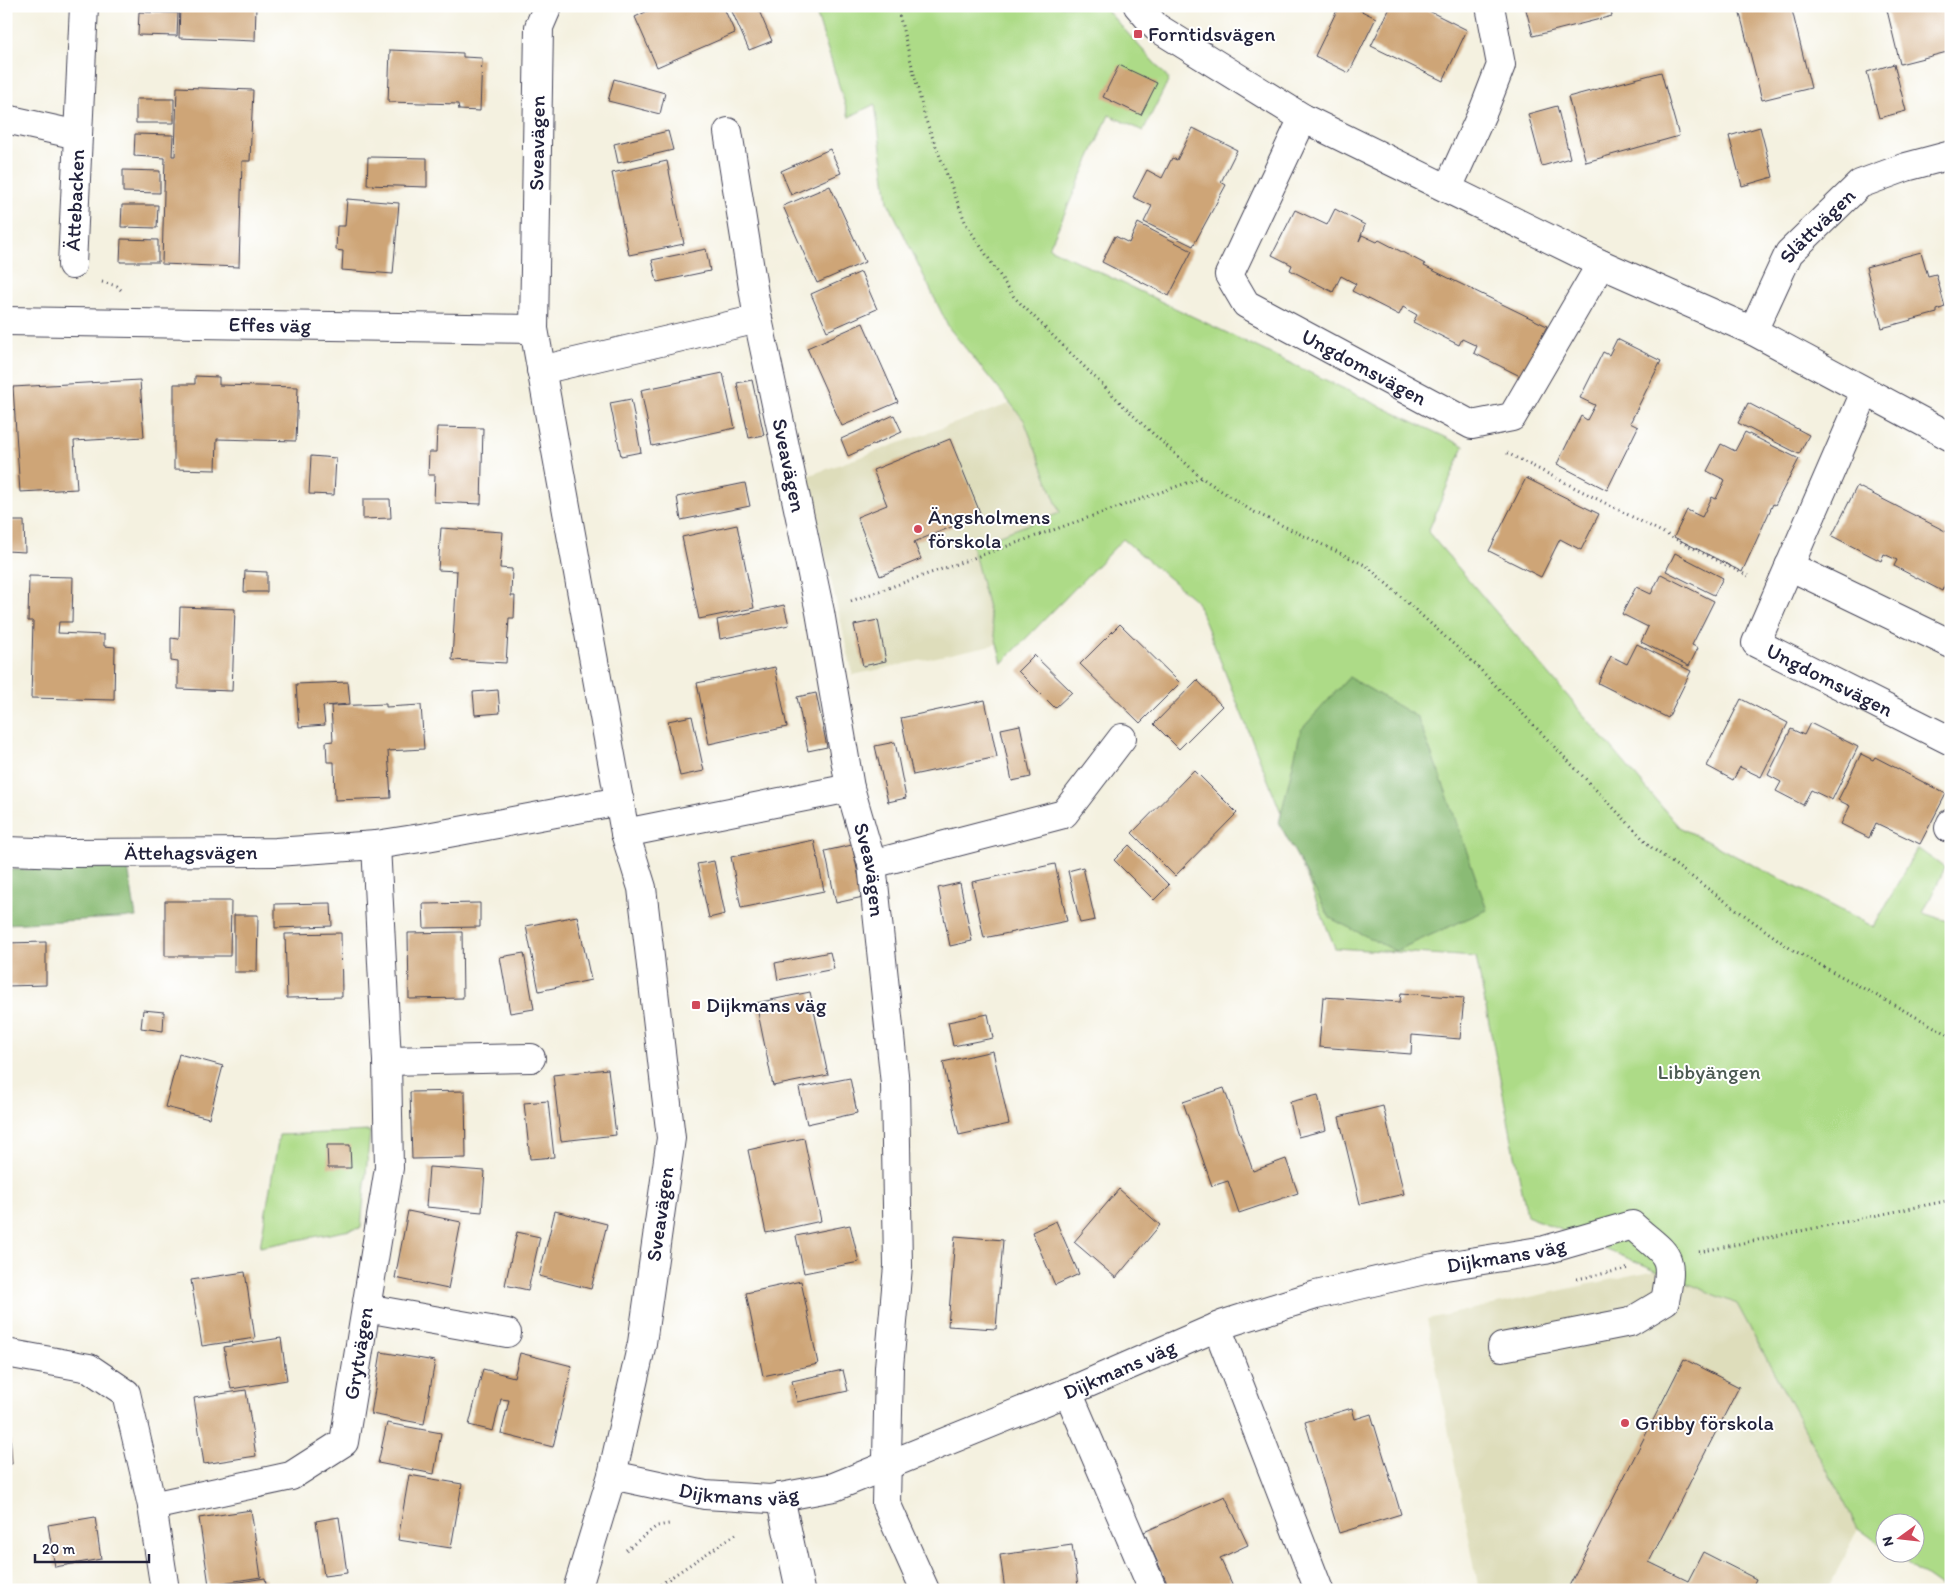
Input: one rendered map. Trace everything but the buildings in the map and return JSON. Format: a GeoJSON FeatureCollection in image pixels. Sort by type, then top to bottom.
{"type":"FeatureCollection","features":[{"type":"Feature","properties":{"kind":"street","name":"Ättebacken"},"geometry":{"type":"LineString","coordinates":[[72,265],[84,6]]}},
{"type":"Feature","properties":{"kind":"street","name":"Sveavägen"},"geometry":{"type":"LineString","coordinates":[[548,6],[539,26],[534,329],[625,833],[642,888],[671,1138],[642,1343],[612,1475],[577,1590]]}},
{"type":"Feature","properties":{"kind":"street"},"geometry":{"type":"LineString","coordinates":[[1138,6],[1156,27],[1303,118],[1601,264],[1753,331],[1951,437]]}},
{"type":"Feature","properties":{"kind":"street"},"geometry":{"type":"LineString","coordinates":[[1448,188],[1484,109],[1500,65],[1490,6]]}},
{"type":"Feature","properties":{"kind":"street","name":"Ungdomsvägen"},"geometry":{"type":"LineString","coordinates":[[1303,118],[1229,275],[1246,304],[1472,425],[1512,417],[1601,264]]}},
{"type":"Feature","properties":{"kind":"street","name":"Ättebacken"},"geometry":{"type":"LineString","coordinates":[[6,119],[78,135]]}},
{"type":"Feature","properties":{"kind":"street","name":"Sveavägen"},"geometry":{"type":"LineString","coordinates":[[728,132],[758,319],[820,612],[850,788],[872,864],[895,1084],[898,1266],[888,1367],[886,1503],[925,1590]]}},
{"type":"Feature","properties":{"kind":"street","name":"Slättvägen"},"geometry":{"type":"LineString","coordinates":[[1753,331],[1789,253],[1860,184],[1906,167],[1951,155]]}},
{"type":"Feature","properties":{"kind":"street"},"geometry":{"type":"LineString","coordinates":[[541,370],[758,319]]}},
{"type":"Feature","properties":{"kind":"street","name":"Effes väg"},"geometry":{"type":"LineString","coordinates":[[6,321],[534,329]]}},
{"type":"Feature","properties":{"kind":"street","name":"Ungdomsvägen"},"geometry":{"type":"LineString","coordinates":[[1865,392],[1756,643],[1951,741]]}},
{"type":"Feature","properties":{"kind":"street"},"geometry":{"type":"LineString","coordinates":[[1789,566],[1951,644]]}},
{"type":"Feature","properties":{"kind":"street"},"geometry":{"type":"LineString","coordinates":[[872,864],[1064,814],[1122,738]]}},
{"type":"Feature","properties":{"kind":"street"},"geometry":{"type":"LineString","coordinates":[[625,833],[850,788]]}},
{"type":"Feature","properties":{"kind":"street","name":"Ättehagsvägen"},"geometry":{"type":"LineString","coordinates":[[6,851],[67,853],[276,852],[376,845],[620,801]]}},
{"type":"Feature","properties":{"kind":"street"},"geometry":{"type":"LineString","coordinates":[[376,845],[387,1061],[531,1058]]}},
{"type":"Feature","properties":{"kind":"street","name":"Grytvägen"},"geometry":{"type":"LineString","coordinates":[[152,1506],[291,1476],[344,1442],[389,1168],[387,1061]]}},
{"type":"Feature","properties":{"kind":"street","name":"Dijkmans väg"},"geometry":{"type":"LineString","coordinates":[[612,1475],[706,1495],[770,1499],[834,1486],[1068,1392],[1217,1327],[1316,1296],[1433,1268],[1546,1250],[1632,1225],[1669,1258]]}},
{"type":"Feature","properties":{"kind":"street"},"geometry":{"type":"LineString","coordinates":[[1502,1347],[1630,1322],[1665,1301],[1671,1272],[1669,1258]]}},
{"type":"Feature","properties":{"kind":"street"},"geometry":{"type":"LineString","coordinates":[[366,1308],[506,1333]]}},
{"type":"Feature","properties":{"kind":"street"},"geometry":{"type":"LineString","coordinates":[[1217,1327],[1319,1590]]}},
{"type":"Feature","properties":{"kind":"street"},"geometry":{"type":"LineString","coordinates":[[6,1353],[89,1368],[126,1393],[152,1506],[165,1590]]}},
{"type":"Feature","properties":{"kind":"street"},"geometry":{"type":"LineString","coordinates":[[1068,1392],[1153,1590]]}},
{"type":"Feature","properties":{"kind":"street"},"geometry":{"type":"LineString","coordinates":[[780,1497],[800,1590]]}},
{"type":"Feature","properties":{"kind":"path"},"geometry":{"type":"LineString","coordinates":[[897,6],[925,118],[966,224],[1014,297],[1139,420],[1202,478],[1252,511],[1367,566],[1472,661],[1652,848],[1791,949],[1951,1036]]}},
{"type":"Feature","properties":{"kind":"path"},"geometry":{"type":"LineString","coordinates":[[1488,422],[1496,447],[1778,591]]}},
{"type":"Feature","properties":{"kind":"path"},"geometry":{"type":"LineString","coordinates":[[820,612],[1202,478]]}},
{"type":"Feature","properties":{"kind":"path"},"geometry":{"type":"LineString","coordinates":[[1669,1258],[1951,1200]]}},
{"type":"Feature","properties":{"kind":"path"},"geometry":{"type":"LineString","coordinates":[[652,1590],[746,1527]]}},
{"type":"Feature","properties":{"kind":"shaded area","name":"Ängsholmens förskola"},"geometry":{"type":"Polygon","coordinates":[[[1009,404],[1024,420],[1061,513],[972,545],[997,644],[853,675],[807,476],[1009,404]]]}},
{"type":"Feature","properties":{"kind":"shaded area","name":"Gribby förskola"},"geometry":{"type":"Polygon","coordinates":[[[1656,1270],[1737,1304],[1858,1528],[1828,1590],[1479,1590],[1427,1319],[1656,1270]]]}},
{"type":"Feature","properties":{"kind":"green space","name":"Libbyängen"},"geometry":{"type":"Polygon","coordinates":[[[814,6],[1103,6],[1169,79],[1143,131],[1109,115],[1049,248],[1464,446],[1428,532],[1679,827],[1874,927],[1917,848],[1945,868],[1923,913],[1951,922],[1951,1590],[1944,1590],[1907,1564],[1924,1564],[1924,1514],[1874,1514],[1874,1540],[1858,1528],[1737,1304],[1527,1216],[1476,957],[1335,948],[1197,602],[1123,539],[1002,663],[972,545],[1060,513],[1024,420],[949,328],[888,202],[875,104],[849,117],[814,6]]]}},
{"type":"Feature","properties":{"kind":"green space"},"geometry":{"type":"Polygon","coordinates":[[[1349,677],[1417,717],[1444,786],[1487,910],[1395,951],[1330,918],[1279,823],[1301,730],[1349,677]]]}},
{"type":"Feature","properties":{"kind":"green space"},"geometry":{"type":"Polygon","coordinates":[[[128,867],[136,917],[6,924],[6,870],[128,867]]]}},
{"type":"Feature","properties":{"kind":"green space"},"geometry":{"type":"Polygon","coordinates":[[[370,1131],[361,1228],[260,1247],[279,1135],[370,1131]]]}},
{"type":"Feature","properties":{"kind":"place","name":"Forntidsvägen"},"geometry":{"type":"Point","coordinates":[1138,34]}},
{"type":"Feature","properties":{"kind":"place","name":"Ängsholmens förskola"},"geometry":{"type":"Point","coordinates":[918,529]}},
{"type":"Feature","properties":{"kind":"place","name":"Dijkmans väg"},"geometry":{"type":"Point","coordinates":[696,1005]}},
{"type":"Feature","properties":{"kind":"place","name":"Gribby förskola"},"geometry":{"type":"Point","coordinates":[1625,1423]}}]}
